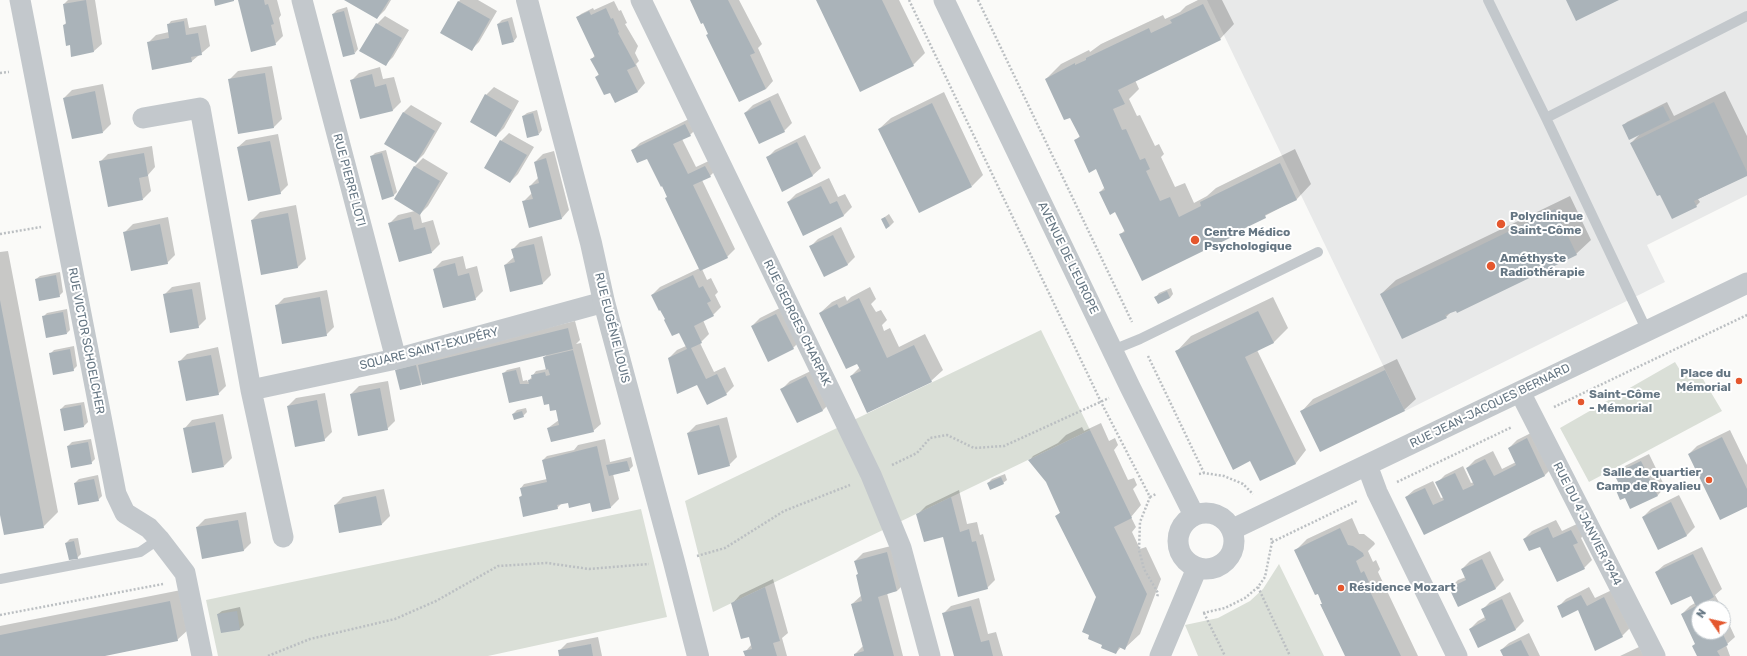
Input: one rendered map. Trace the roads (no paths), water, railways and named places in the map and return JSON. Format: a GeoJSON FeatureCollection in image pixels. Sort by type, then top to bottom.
{"type":"FeatureCollection","features":[{"type":"Feature","properties":{"kind":"street","name":"RUE VICTOR SCHOELCHER"},"geometry":{"type":"LineString","coordinates":[[20,0],[116,494],[125,513],[149,528],[185,573],[202,656]]}},
{"type":"Feature","properties":{"kind":"street","name":"RUE PIERRE LOTI"},"geometry":{"type":"LineString","coordinates":[[302,0],[396,359]]}},
{"type":"Feature","properties":{"kind":"street","name":"RUE EUGÉNIE LOUIS"},"geometry":{"type":"LineString","coordinates":[[527,0],[591,243],[604,302],[698,656]]}},
{"type":"Feature","properties":{"kind":"street","name":"RUE GEORGES CHARPAK"},"geometry":{"type":"LineString","coordinates":[[641,0],[871,475],[901,548],[930,656]]}},
{"type":"Feature","properties":{"kind":"street","name":"AVENUE DE L'EUROPE"},"geometry":{"type":"LineString","coordinates":[[944,0],[1176,482],[1194,515]]}},
{"type":"Feature","properties":{"kind":"street"},"geometry":{"type":"LineString","coordinates":[[143,118],[200,108],[251,390],[283,537]]}},
{"type":"Feature","properties":{"kind":"street","name":"RUE JEAN-JACQUES BERNARD"},"geometry":{"type":"LineString","coordinates":[[1232,529],[1747,283]]}},
{"type":"Feature","properties":{"kind":"street","name":"SQUARE SAINT-EXUPÉRY"},"geometry":{"type":"LineString","coordinates":[[251,390],[396,359],[604,302]]}},
{"type":"Feature","properties":{"kind":"street","name":"RUE DU 4 JANVIER 1944"},"geometry":{"type":"LineString","coordinates":[[1520,392],[1655,656]]}},
{"type":"Feature","properties":{"kind":"street"},"geometry":{"type":"LineString","coordinates":[[1367,465],[1376,492],[1456,656]]}},
{"type":"Feature","properties":{"kind":"street"},"geometry":{"type":"LineString","coordinates":[[1209,512],[1223,518],[1232,529],[1235,542],[1232,555],[1223,565],[1210,570],[1197,568],[1185,561],[1179,550],[1178,536],[1184,524],[1194,515],[1209,512]]}},
{"type":"Feature","properties":{"kind":"street"},"geometry":{"type":"LineString","coordinates":[[1160,656],[1197,568]]}},
{"type":"Feature","properties":{"kind":"lane"},"geometry":{"type":"LineString","coordinates":[[1488,0],[1647,331]]}},
{"type":"Feature","properties":{"kind":"lane"},"geometry":{"type":"LineString","coordinates":[[1546,118],[1747,16]]}},
{"type":"Feature","properties":{"kind":"lane"},"geometry":{"type":"LineString","coordinates":[[1113,350],[1140,340],[1318,252]]}},
{"type":"Feature","properties":{"kind":"lane"},"geometry":{"type":"LineString","coordinates":[[0,579],[140,552],[159,539]]}},
{"type":"Feature","properties":{"kind":"place","name":"Polyclinique Saint-Côme"},"geometry":{"type":"Point","coordinates":[1501,224]}},
{"type":"Feature","properties":{"kind":"place","name":"Centre Médico Psychologique"},"geometry":{"type":"Point","coordinates":[1195,240]}},
{"type":"Feature","properties":{"kind":"place","name":"Améthyste Radiothérapie"},"geometry":{"type":"Point","coordinates":[1491,266]}},
{"type":"Feature","properties":{"kind":"place","name":"Place du Mémorial"},"geometry":{"type":"Point","coordinates":[1739,381]}},
{"type":"Feature","properties":{"kind":"place","name":"Saint-Côme - Mémorial"},"geometry":{"type":"Point","coordinates":[1581,402]}},
{"type":"Feature","properties":{"kind":"place","name":"Salle de quartier Camp de Royalieu"},"geometry":{"type":"Point","coordinates":[1709,480]}},
{"type":"Feature","properties":{"kind":"place","name":"Résidence Mozart"},"geometry":{"type":"Point","coordinates":[1341,588]}}]}
